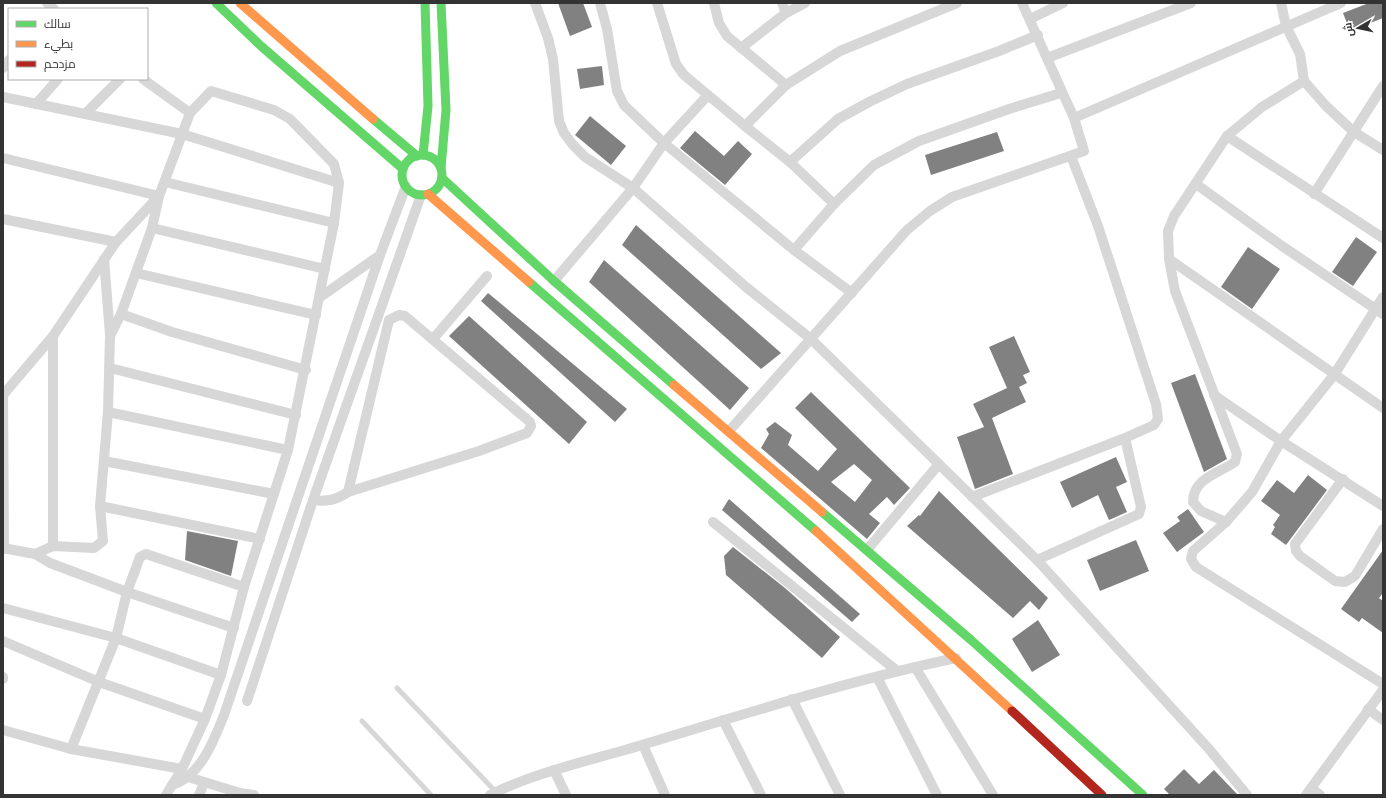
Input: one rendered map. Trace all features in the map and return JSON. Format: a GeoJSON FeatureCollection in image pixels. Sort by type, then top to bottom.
{"type":"FeatureCollection","features":[{"type":"Feature","properties":{"kind":"street"},"geometry":{"type":"LineString","coordinates":[[216,3],[262,46],[403,169]]}},
{"type":"Feature","properties":{"kind":"street"},"geometry":{"type":"LineString","coordinates":[[240,3],[276,36],[420,155],[432,158],[440,168]]}},
{"type":"Feature","properties":{"kind":"street"},"geometry":{"type":"LineString","coordinates":[[420,155],[428,106],[425,3]]}},
{"type":"Feature","properties":{"kind":"street"},"geometry":{"type":"LineString","coordinates":[[440,3],[446,110],[440,168],[442,178],[554,281],[730,430],[971,640],[1143,795]]}},
{"type":"Feature","properties":{"kind":"street"},"geometry":{"type":"LineString","coordinates":[[535,3],[550,45],[555,77],[556,110],[564,133],[586,157],[633,188],[746,287],[811,339],[1037,560],[1209,749],[1247,795]]}},
{"type":"Feature","properties":{"kind":"street"},"geometry":{"type":"LineString","coordinates":[[600,3],[620,100],[664,143],[794,250],[852,293]]}},
{"type":"Feature","properties":{"kind":"street"},"geometry":{"type":"LineString","coordinates":[[657,3],[676,64],[684,75],[790,162],[834,204]]}},
{"type":"Feature","properties":{"kind":"street"},"geometry":{"type":"LineString","coordinates":[[714,3],[722,30],[741,48],[786,85]]}},
{"type":"Feature","properties":{"kind":"street"},"geometry":{"type":"LineString","coordinates":[[782,3],[786,13]]}},
{"type":"Feature","properties":{"kind":"street"},"geometry":{"type":"LineString","coordinates":[[741,48],[786,13],[805,3]]}},
{"type":"Feature","properties":{"kind":"street"},"geometry":{"type":"LineString","coordinates":[[745,126],[786,85],[840,51],[957,3]]}},
{"type":"Feature","properties":{"kind":"street"},"geometry":{"type":"LineString","coordinates":[[730,430],[907,230],[936,207],[952,197],[1084,152],[1074,118],[1061,93],[1038,35],[1022,3]]}},
{"type":"Feature","properties":{"kind":"street"},"geometry":{"type":"LineString","coordinates":[[1030,19],[1063,3]]}},
{"type":"Feature","properties":{"kind":"street"},"geometry":{"type":"LineString","coordinates":[[1047,58],[1191,3]]}},
{"type":"Feature","properties":{"kind":"street"},"geometry":{"type":"LineString","coordinates":[[1281,3],[1286,26],[1300,54],[1304,81],[1326,106],[1354,132],[1383,150]]}},
{"type":"Feature","properties":{"kind":"street"},"geometry":{"type":"LineString","coordinates":[[1074,118],[1341,3]]}},
{"type":"Feature","properties":{"kind":"street"},"geometry":{"type":"LineString","coordinates":[[790,162],[838,119],[871,102],[907,84],[1000,51],[1038,35]]}},
{"type":"Feature","properties":{"kind":"street"},"geometry":{"type":"LineString","coordinates":[[36,104],[57,80]]}},
{"type":"Feature","properties":{"kind":"street"},"geometry":{"type":"LineString","coordinates":[[86,113],[119,80]]}},
{"type":"Feature","properties":{"kind":"street"},"geometry":{"type":"LineString","coordinates":[[144,80],[190,113]]}},
{"type":"Feature","properties":{"kind":"street"},"geometry":{"type":"LineString","coordinates":[[1226,522],[1200,511],[1193,502],[1193,493],[1201,482],[1235,462],[1237,454],[1175,291],[1169,259],[1168,231],[1174,216],[1227,136],[1262,107],[1304,81]]}},
{"type":"Feature","properties":{"kind":"street"},"geometry":{"type":"LineString","coordinates":[[1314,194],[1383,86]]}},
{"type":"Feature","properties":{"kind":"street"},"geometry":{"type":"LineString","coordinates":[[110,336],[121,314],[136,273],[152,228],[159,196],[190,113],[211,91],[274,110],[302,129],[334,164],[338,183],[334,223],[306,370],[288,450],[244,587],[221,675],[185,773]]}},
{"type":"Feature","properties":{"kind":"street"},"geometry":{"type":"LineString","coordinates":[[794,250],[834,204],[874,165],[919,141],[1009,109],[1061,93]]}},
{"type":"Feature","properties":{"kind":"street"},"geometry":{"type":"LineString","coordinates":[[554,281],[633,188],[664,143],[708,95]]}},
{"type":"Feature","properties":{"kind":"street"},"geometry":{"type":"LineString","coordinates":[[3,97],[182,134],[338,183]]}},
{"type":"Feature","properties":{"kind":"street"},"geometry":{"type":"LineString","coordinates":[[1227,136],[1383,238]]}},
{"type":"Feature","properties":{"kind":"street"},"geometry":{"type":"LineString","coordinates":[[420,155],[408,161],[403,169],[403,178],[406,186],[413,192],[425,194],[836,548],[1102,795]]}},
{"type":"Feature","properties":{"kind":"street"},"geometry":{"type":"LineString","coordinates":[[972,497],[1125,438],[1154,425],[1158,419],[1156,404],[1098,226],[1071,156]]}},
{"type":"Feature","properties":{"kind":"street"},"geometry":{"type":"LineString","coordinates":[[3,158],[159,196]]}},
{"type":"Feature","properties":{"kind":"street"},"geometry":{"type":"LineString","coordinates":[[246,701],[313,500],[425,194],[437,188],[442,178]]}},
{"type":"Feature","properties":{"kind":"street"},"geometry":{"type":"LineString","coordinates":[[165,182],[334,223]]}},
{"type":"Feature","properties":{"kind":"street"},"geometry":{"type":"LineString","coordinates":[[1196,184],[1282,246],[1379,311]]}},
{"type":"Feature","properties":{"kind":"street"},"geometry":{"type":"LineString","coordinates":[[166,795],[172,785],[207,753],[224,715],[380,256],[406,186]]}},
{"type":"Feature","properties":{"kind":"street"},"geometry":{"type":"LineString","coordinates":[[159,196],[116,242],[53,336],[3,393],[3,548],[35,554],[50,563],[127,592],[234,628]]}},
{"type":"Feature","properties":{"kind":"street"},"geometry":{"type":"LineString","coordinates":[[3,219],[116,242]]}},
{"type":"Feature","properties":{"kind":"street"},"geometry":{"type":"LineString","coordinates":[[152,228],[325,269]]}},
{"type":"Feature","properties":{"kind":"street"},"geometry":{"type":"LineString","coordinates":[[319,298],[380,256]]}},
{"type":"Feature","properties":{"kind":"street"},"geometry":{"type":"LineString","coordinates":[[35,554],[53,546],[94,548],[103,541],[100,506],[110,368],[110,336],[104,259]]}},
{"type":"Feature","properties":{"kind":"street"},"geometry":{"type":"LineString","coordinates":[[1169,259],[1383,408]]}},
{"type":"Feature","properties":{"kind":"street"},"geometry":{"type":"LineString","coordinates":[[136,273],[316,315]]}},
{"type":"Feature","properties":{"kind":"street"},"geometry":{"type":"LineString","coordinates":[[433,339],[487,276]]}},
{"type":"Feature","properties":{"kind":"street"},"geometry":{"type":"LineString","coordinates":[[1383,297],[1379,311],[1334,375],[1281,441],[1252,492],[1226,522],[1193,551],[1191,559],[1196,567],[1383,684]]}},
{"type":"Feature","properties":{"kind":"street"},"geometry":{"type":"LineString","coordinates":[[121,314],[172,332],[306,370]]}},
{"type":"Feature","properties":{"kind":"street"},"geometry":{"type":"LineString","coordinates":[[313,500],[325,502],[338,499],[348,492],[479,452],[527,432],[531,426],[530,422],[405,316],[399,315],[389,320],[348,492]]}},
{"type":"Feature","properties":{"kind":"street"},"geometry":{"type":"LineString","coordinates":[[53,336],[53,546]]}},
{"type":"Feature","properties":{"kind":"street"},"geometry":{"type":"LineString","coordinates":[[110,368],[296,415]]}},
{"type":"Feature","properties":{"kind":"street"},"geometry":{"type":"LineString","coordinates":[[1214,395],[1281,441],[1383,506]]}},
{"type":"Feature","properties":{"kind":"street"},"geometry":{"type":"LineString","coordinates":[[108,412],[288,450]]}},
{"type":"Feature","properties":{"kind":"street"},"geometry":{"type":"LineString","coordinates":[[1037,560],[1139,514],[1141,507],[1125,438]]}},
{"type":"Feature","properties":{"kind":"street"},"geometry":{"type":"LineString","coordinates":[[104,461],[274,494]]}},
{"type":"Feature","properties":{"kind":"street"},"geometry":{"type":"LineString","coordinates":[[867,550],[939,464]]}},
{"type":"Feature","properties":{"kind":"street"},"geometry":{"type":"LineString","coordinates":[[1342,479],[1296,544],[1296,551],[1300,556],[1335,581],[1345,582],[1354,576],[1383,529]]}},
{"type":"Feature","properties":{"kind":"street"},"geometry":{"type":"LineString","coordinates":[[100,506],[260,539]]}},
{"type":"Feature","properties":{"kind":"street"},"geometry":{"type":"LineString","coordinates":[[713,522],[897,671]]}},
{"type":"Feature","properties":{"kind":"street"},"geometry":{"type":"LineString","coordinates":[[71,749],[116,638],[127,592],[140,556],[146,554],[244,587]]}},
{"type":"Feature","properties":{"kind":"street"},"geometry":{"type":"LineString","coordinates":[[3,608],[116,638],[221,675]]}},
{"type":"Feature","properties":{"kind":"street"},"geometry":{"type":"LineString","coordinates":[[3,640],[99,682],[205,719]]}},
{"type":"Feature","properties":{"kind":"street"},"geometry":{"type":"LineString","coordinates":[[493,793],[554,770],[643,745],[792,699],[915,666],[956,658]]}},
{"type":"Feature","properties":{"kind":"street"},"geometry":{"type":"LineString","coordinates":[[915,666],[993,795]]}},
{"type":"Feature","properties":{"kind":"street"},"geometry":{"type":"LineString","coordinates":[[877,677],[936,795]]}},
{"type":"Feature","properties":{"kind":"street"},"geometry":{"type":"LineString","coordinates":[[1320,795],[1307,793],[1383,690]]}},
{"type":"Feature","properties":{"kind":"street"},"geometry":{"type":"LineString","coordinates":[[792,699],[840,795]]}},
{"type":"Feature","properties":{"kind":"street"},"geometry":{"type":"LineString","coordinates":[[1368,709],[1383,720]]}},
{"type":"Feature","properties":{"kind":"street"},"geometry":{"type":"LineString","coordinates":[[724,720],[761,795]]}},
{"type":"Feature","properties":{"kind":"street"},"geometry":{"type":"LineString","coordinates":[[3,730],[71,749],[185,773],[204,783],[239,794],[254,795]]}},
{"type":"Feature","properties":{"kind":"street"},"geometry":{"type":"LineString","coordinates":[[643,745],[665,795]]}},
{"type":"Feature","properties":{"kind":"street"},"geometry":{"type":"LineString","coordinates":[[554,770],[566,795]]}},
{"type":"Feature","properties":{"kind":"street"},"geometry":{"type":"LineString","coordinates":[[199,795],[204,783]]}},
{"type":"Feature","properties":{"kind":"lane"},"geometry":{"type":"LineString","coordinates":[[398,688],[493,793]]}},
{"type":"Feature","properties":{"kind":"lane"},"geometry":{"type":"LineString","coordinates":[[362,721],[431,795]]}},
{"type":"Feature","properties":{"kind":"building"},"geometry":{"type":"Polygon","coordinates":[[[558,3],[583,3],[592,27],[570,36],[558,3]]]}},
{"type":"Feature","properties":{"kind":"building"},"geometry":{"type":"Polygon","coordinates":[[[1369,3],[1383,3],[1383,18],[1350,31],[1343,13],[1369,3]]]}},
{"type":"Feature","properties":{"kind":"building"},"geometry":{"type":"Polygon","coordinates":[[[602,66],[604,85],[580,89],[577,69],[602,66]]]}},
{"type":"Feature","properties":{"kind":"building"},"geometry":{"type":"Polygon","coordinates":[[[590,116],[626,146],[611,165],[575,135],[590,116]]]}},
{"type":"Feature","properties":{"kind":"building"},"geometry":{"type":"Polygon","coordinates":[[[695,131],[724,156],[738,141],[752,154],[725,185],[680,148],[695,131]]]}},
{"type":"Feature","properties":{"kind":"building"},"geometry":{"type":"Polygon","coordinates":[[[997,132],[1004,151],[931,175],[925,155],[997,132]]]}},
{"type":"Feature","properties":{"kind":"building"},"geometry":{"type":"Polygon","coordinates":[[[636,225],[781,353],[761,369],[622,245],[636,225]]]}},
{"type":"Feature","properties":{"kind":"building"},"geometry":{"type":"Polygon","coordinates":[[[1356,237],[1377,252],[1353,286],[1332,272],[1356,237]]]}},
{"type":"Feature","properties":{"kind":"building"},"geometry":{"type":"Polygon","coordinates":[[[1248,247],[1280,269],[1252,309],[1221,287],[1248,247]]]}},
{"type":"Feature","properties":{"kind":"building"},"geometry":{"type":"Polygon","coordinates":[[[604,260],[749,388],[730,410],[589,282],[604,260]]]}},
{"type":"Feature","properties":{"kind":"building"},"geometry":{"type":"Polygon","coordinates":[[[488,293],[627,409],[615,422],[481,301],[488,293]]]}},
{"type":"Feature","properties":{"kind":"building"},"geometry":{"type":"Polygon","coordinates":[[[469,316],[587,422],[569,444],[449,336],[469,316]]]}},
{"type":"Feature","properties":{"kind":"building"},"geometry":{"type":"Polygon","coordinates":[[[1014,336],[1030,372],[1023,375],[1027,383],[1019,387],[1026,402],[992,418],[1013,474],[975,489],[957,437],[984,427],[973,404],[1007,388],[989,347],[1014,336]]]}},
{"type":"Feature","properties":{"kind":"building"},"geometry":{"type":"Polygon","coordinates":[[[1195,374],[1227,459],[1204,472],[1171,383],[1195,374]]]}},
{"type":"Feature","properties":{"kind":"building"},"geometry":{"type":"Polygon","coordinates":[[[811,392],[910,488],[894,505],[887,497],[869,514],[880,523],[867,539],[761,448],[769,434],[766,429],[775,422],[792,435],[788,445],[818,471],[837,449],[795,408],[811,392]],[[854,464],[831,482],[855,502],[872,480],[854,464]]]}},
{"type":"Feature","properties":{"kind":"building"},"geometry":{"type":"Polygon","coordinates":[[[1116,457],[1127,482],[1116,487],[1127,512],[1109,520],[1098,495],[1072,508],[1060,482],[1116,457]]]}},
{"type":"Feature","properties":{"kind":"building"},"geometry":{"type":"Polygon","coordinates":[[[1308,475],[1327,490],[1286,545],[1271,534],[1275,527],[1273,525],[1280,515],[1261,501],[1277,480],[1294,493],[1308,475]]]}},
{"type":"Feature","properties":{"kind":"building"},"geometry":{"type":"Polygon","coordinates":[[[939,491],[1048,598],[1039,610],[1030,601],[1013,618],[907,526],[919,515],[920,516],[939,491]]]}},
{"type":"Feature","properties":{"kind":"building"},"geometry":{"type":"Polygon","coordinates":[[[729,499],[860,614],[852,622],[722,510],[729,499]]]}},
{"type":"Feature","properties":{"kind":"building"},"geometry":{"type":"Polygon","coordinates":[[[1188,509],[1204,532],[1177,552],[1163,533],[1180,521],[1177,517],[1188,509]]]}},
{"type":"Feature","properties":{"kind":"building"},"geometry":{"type":"Polygon","coordinates":[[[187,531],[238,541],[231,576],[185,560],[187,531]]]}},
{"type":"Feature","properties":{"kind":"building"},"geometry":{"type":"Polygon","coordinates":[[[1136,540],[1149,571],[1100,591],[1087,560],[1136,540]]]}},
{"type":"Feature","properties":{"kind":"building"},"geometry":{"type":"Polygon","coordinates":[[[733,547],[785,588],[840,637],[822,658],[726,575],[724,556],[733,547]]]}},
{"type":"Feature","properties":{"kind":"building"},"geometry":{"type":"Polygon","coordinates":[[[1383,550],[1383,593],[1379,598],[1383,601],[1383,633],[1362,618],[1359,622],[1341,609],[1383,550]]]}},
{"type":"Feature","properties":{"kind":"building"},"geometry":{"type":"Polygon","coordinates":[[[1038,620],[1060,655],[1032,672],[1012,639],[1038,620]]]}},
{"type":"Feature","properties":{"kind":"building"},"geometry":{"type":"Polygon","coordinates":[[[1184,769],[1199,784],[1214,770],[1238,795],[1170,795],[1164,789],[1184,769]]]}},
{"type":"Feature","properties":{"kind":"traffic: fast"},"geometry":{"type":"LineString","coordinates":[[216,3],[261,46],[403,169]]}},
{"type":"Feature","properties":{"kind":"traffic: fast"},"geometry":{"type":"LineString","coordinates":[[423,155],[428,106],[425,3]]}},
{"type":"Feature","properties":{"kind":"traffic: fast"},"geometry":{"type":"LineString","coordinates":[[441,3],[446,110],[441,168]]}},
{"type":"Feature","properties":{"kind":"traffic: fast"},"geometry":{"type":"LineString","coordinates":[[373,119],[417,156]]}},
{"type":"Feature","properties":{"kind":"traffic: fast"},"geometry":{"type":"LineString","coordinates":[[422,155],[430,157],[436,161],[440,167],[442,175],[440,183],[436,189],[430,193],[422,195],[414,193],[408,189],[404,183],[402,175],[404,167],[408,161],[414,157],[422,155]]}},
{"type":"Feature","properties":{"kind":"traffic: fast"},"geometry":{"type":"LineString","coordinates":[[442,178],[554,281],[674,385]]}},
{"type":"Feature","properties":{"kind":"traffic: fast"},"geometry":{"type":"LineString","coordinates":[[529,282],[816,531]]}},
{"type":"Feature","properties":{"kind":"traffic: fast"},"geometry":{"type":"LineString","coordinates":[[822,512],[971,640],[1143,795]]}},
{"type":"Feature","properties":{"kind":"traffic: slow"},"geometry":{"type":"LineString","coordinates":[[240,3],[373,119]]}},
{"type":"Feature","properties":{"kind":"traffic: slow"},"geometry":{"type":"LineString","coordinates":[[428,194],[529,282]]}},
{"type":"Feature","properties":{"kind":"traffic: slow"},"geometry":{"type":"LineString","coordinates":[[674,385],[822,512]]}},
{"type":"Feature","properties":{"kind":"traffic: slow"},"geometry":{"type":"LineString","coordinates":[[816,531],[1012,711]]}},
{"type":"Feature","properties":{"kind":"traffic: jam"},"geometry":{"type":"LineString","coordinates":[[1012,711],[1102,795]]}}]}
